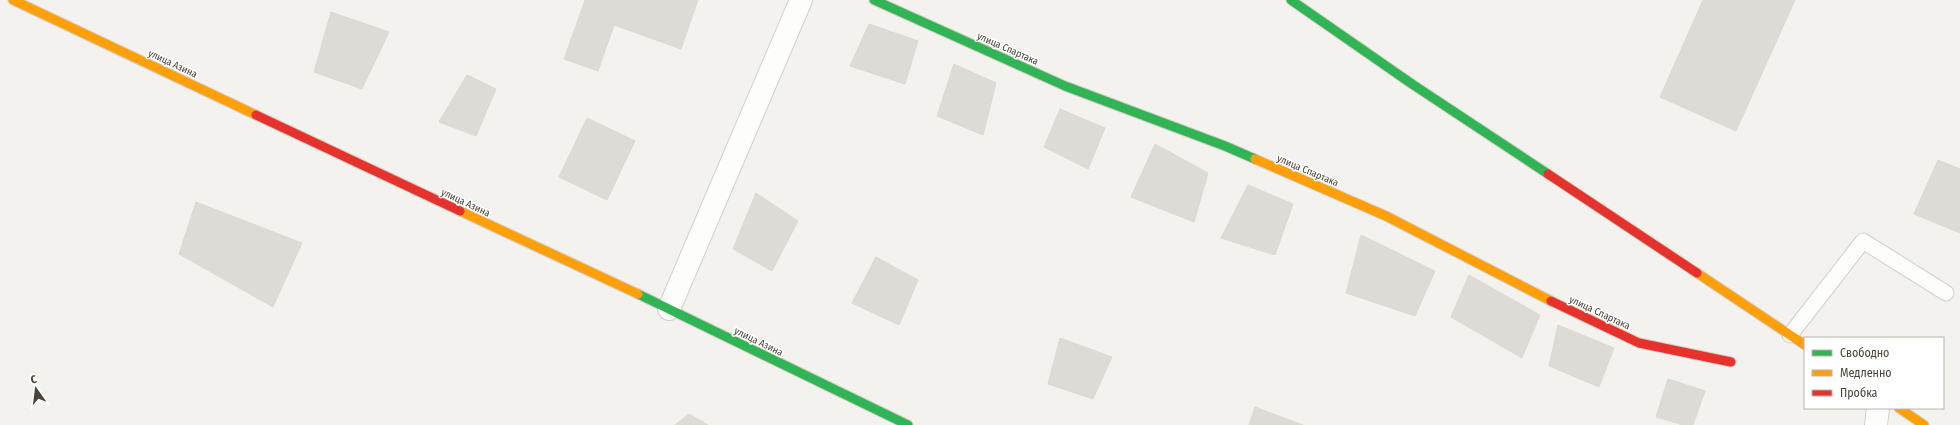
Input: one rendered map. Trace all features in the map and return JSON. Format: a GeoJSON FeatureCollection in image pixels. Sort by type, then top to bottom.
{"type":"FeatureCollection","features":[{"type":"Feature","properties":{"kind":"street","name":"улица Азина"},"geometry":{"type":"LineString","coordinates":[[13,0],[668,309],[908,425]]}},
{"type":"Feature","properties":{"kind":"street"},"geometry":{"type":"LineString","coordinates":[[668,309],[801,0]]}},
{"type":"Feature","properties":{"kind":"street","name":"улица Спартака"},"geometry":{"type":"LineString","coordinates":[[874,0],[1065,86],[1224,146],[1386,216],[1528,290],[1640,343],[1731,362]]}},
{"type":"Feature","properties":{"kind":"street"},"geometry":{"type":"LineString","coordinates":[[1291,0],[1412,84],[1804,344]]}},
{"type":"Feature","properties":{"kind":"street"},"geometry":{"type":"LineString","coordinates":[[1876,425],[1878,409]]}},
{"type":"Feature","properties":{"kind":"street"},"geometry":{"type":"LineString","coordinates":[[1900,409],[1924,425]]}},
{"type":"Feature","properties":{"kind":"lane"},"geometry":{"type":"LineString","coordinates":[[1790,335],[1863,241],[1946,293]]}},
{"type":"Feature","properties":{"kind":"building"},"geometry":{"type":"Polygon","coordinates":[[[585,0],[698,0],[681,49],[614,25],[598,71],[564,59],[585,0]]]}},
{"type":"Feature","properties":{"kind":"building"},"geometry":{"type":"Polygon","coordinates":[[[1703,0],[1795,0],[1736,131],[1660,97],[1703,0]]]}},
{"type":"Feature","properties":{"kind":"building"},"geometry":{"type":"Polygon","coordinates":[[[331,12],[389,32],[362,89],[314,72],[331,12]]]}},
{"type":"Feature","properties":{"kind":"building"},"geometry":{"type":"Polygon","coordinates":[[[869,24],[918,41],[905,84],[850,66],[869,24]]]}},
{"type":"Feature","properties":{"kind":"building"},"geometry":{"type":"Polygon","coordinates":[[[954,64],[996,83],[983,135],[937,116],[954,64]]]}},
{"type":"Feature","properties":{"kind":"building"},"geometry":{"type":"Polygon","coordinates":[[[467,75],[496,89],[476,136],[439,122],[467,75]]]}},
{"type":"Feature","properties":{"kind":"building"},"geometry":{"type":"Polygon","coordinates":[[[1060,109],[1105,128],[1088,169],[1044,147],[1060,109]]]}},
{"type":"Feature","properties":{"kind":"building"},"geometry":{"type":"Polygon","coordinates":[[[587,118],[635,141],[607,200],[559,177],[587,118]]]}},
{"type":"Feature","properties":{"kind":"building"},"geometry":{"type":"Polygon","coordinates":[[[1155,144],[1208,173],[1194,222],[1131,197],[1155,144]]]}},
{"type":"Feature","properties":{"kind":"building"},"geometry":{"type":"Polygon","coordinates":[[[1938,160],[1960,169],[1960,233],[1914,214],[1938,160]]]}},
{"type":"Feature","properties":{"kind":"building"},"geometry":{"type":"Polygon","coordinates":[[[1248,185],[1293,204],[1275,255],[1221,238],[1248,185]]]}},
{"type":"Feature","properties":{"kind":"building"},"geometry":{"type":"Polygon","coordinates":[[[756,193],[798,221],[772,271],[733,249],[756,193]]]}},
{"type":"Feature","properties":{"kind":"building"},"geometry":{"type":"Polygon","coordinates":[[[196,202],[302,243],[273,307],[179,254],[196,202]]]}},
{"type":"Feature","properties":{"kind":"building"},"geometry":{"type":"Polygon","coordinates":[[[1361,235],[1435,271],[1415,316],[1346,293],[1361,235]]]}},
{"type":"Feature","properties":{"kind":"building"},"geometry":{"type":"Polygon","coordinates":[[[876,257],[918,280],[899,325],[852,303],[876,257]]]}},
{"type":"Feature","properties":{"kind":"building"},"geometry":{"type":"Polygon","coordinates":[[[1469,275],[1540,315],[1522,358],[1451,317],[1469,275]]]}},
{"type":"Feature","properties":{"kind":"building"},"geometry":{"type":"Polygon","coordinates":[[[1558,325],[1614,348],[1599,387],[1549,366],[1558,325]]]}},
{"type":"Feature","properties":{"kind":"building"},"geometry":{"type":"Polygon","coordinates":[[[1060,338],[1112,357],[1093,399],[1048,384],[1060,338]]]}},
{"type":"Feature","properties":{"kind":"building"},"geometry":{"type":"Polygon","coordinates":[[[1668,379],[1705,391],[1693,425],[1683,425],[1656,417],[1668,379]]]}},
{"type":"Feature","properties":{"kind":"building"},"geometry":{"type":"Polygon","coordinates":[[[1255,407],[1303,425],[1249,425],[1255,407]]]}},
{"type":"Feature","properties":{"kind":"building"},"geometry":{"type":"Polygon","coordinates":[[[689,414],[708,425],[675,425],[689,414]]]}},
{"type":"Feature","properties":{"kind":"traffic: fast"},"geometry":{"type":"LineString","coordinates":[[874,0],[1065,86],[1225,146],[1255,159]]}},
{"type":"Feature","properties":{"kind":"traffic: fast"},"geometry":{"type":"LineString","coordinates":[[1291,0],[1412,84],[1548,174]]}},
{"type":"Feature","properties":{"kind":"traffic: fast"},"geometry":{"type":"LineString","coordinates":[[638,294],[908,425]]}},
{"type":"Feature","properties":{"kind":"traffic: slow"},"geometry":{"type":"LineString","coordinates":[[13,0],[256,115]]}},
{"type":"Feature","properties":{"kind":"traffic: slow"},"geometry":{"type":"LineString","coordinates":[[1255,159],[1386,216],[1551,301]]}},
{"type":"Feature","properties":{"kind":"traffic: slow"},"geometry":{"type":"LineString","coordinates":[[460,211],[638,294]]}},
{"type":"Feature","properties":{"kind":"traffic: slow"},"geometry":{"type":"LineString","coordinates":[[1697,273],[1804,344]]}},
{"type":"Feature","properties":{"kind":"traffic: slow"},"geometry":{"type":"LineString","coordinates":[[1900,409],[1924,425]]}},
{"type":"Feature","properties":{"kind":"traffic: jam"},"geometry":{"type":"LineString","coordinates":[[256,115],[460,211]]}},
{"type":"Feature","properties":{"kind":"traffic: jam"},"geometry":{"type":"LineString","coordinates":[[1548,174],[1697,273]]}},
{"type":"Feature","properties":{"kind":"traffic: jam"},"geometry":{"type":"LineString","coordinates":[[1551,301],[1639,343],[1731,362]]}}]}
